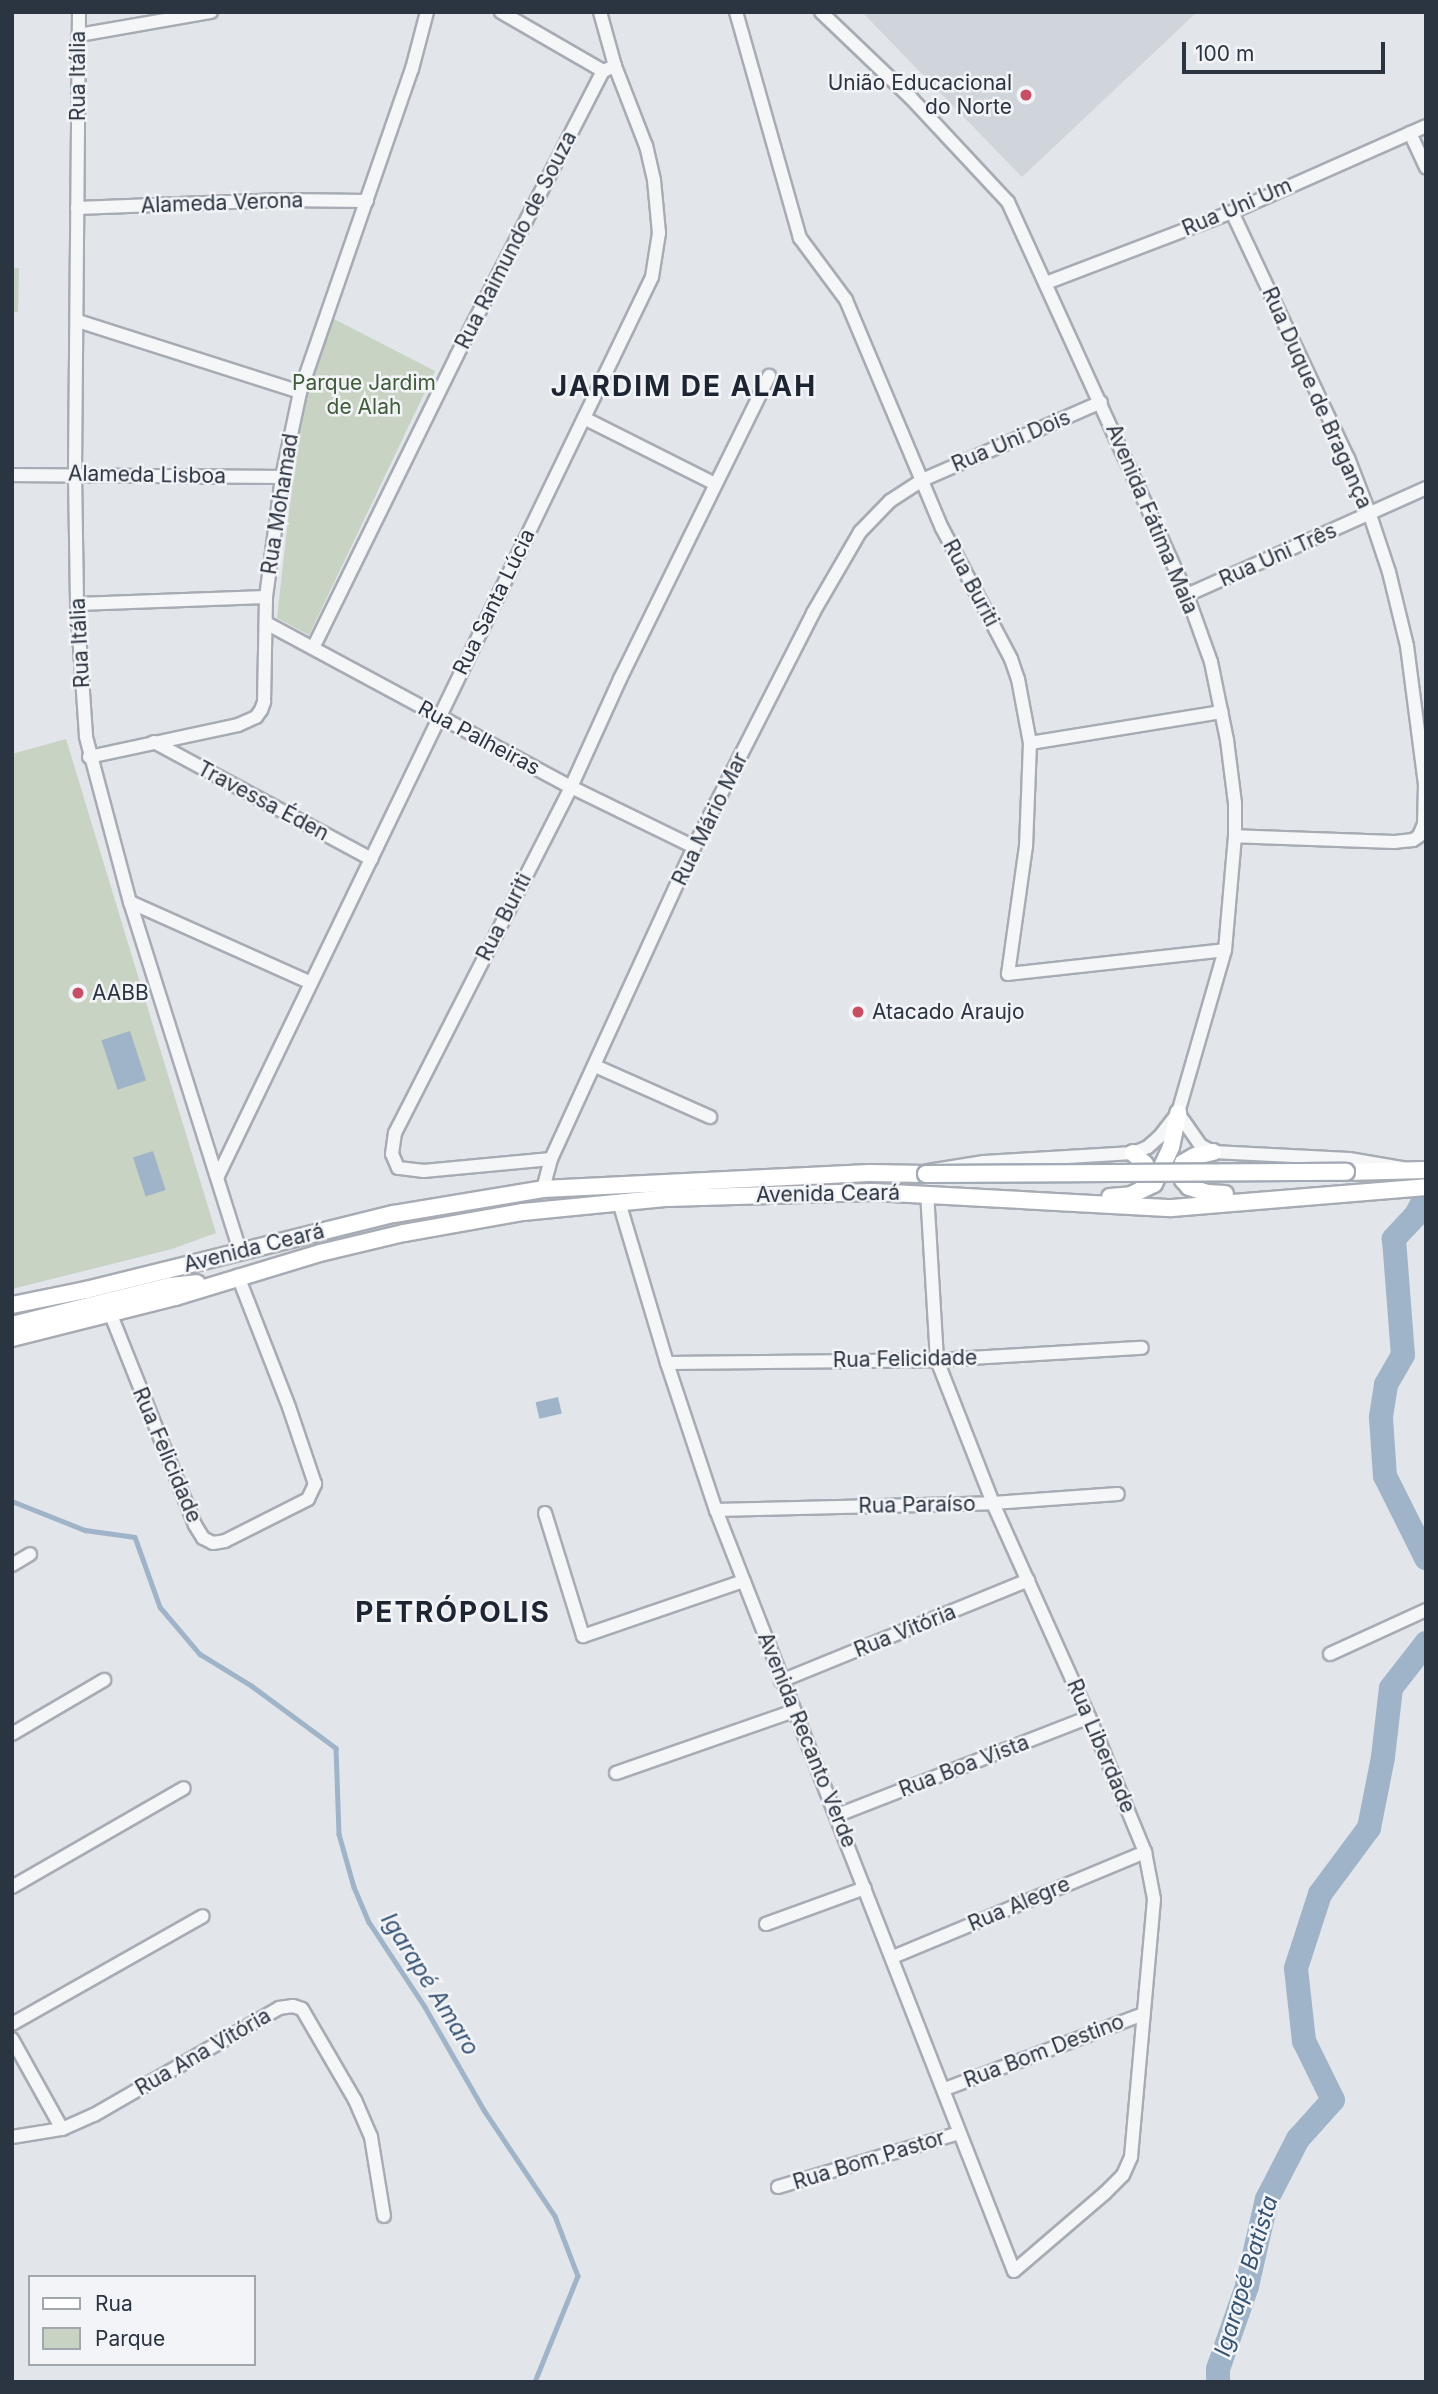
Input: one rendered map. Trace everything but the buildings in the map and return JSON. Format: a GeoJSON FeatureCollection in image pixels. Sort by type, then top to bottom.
{"type":"FeatureCollection","features":[{"type":"Feature","properties":{"kind":"main road"},"geometry":{"type":"LineString","coordinates":[[1062,1201],[1131,1195],[1154,1184],[1171,1147],[1178,1113]]}},
{"type":"Feature","properties":{"kind":"main road"},"geometry":{"type":"LineString","coordinates":[[1133,1153],[1145,1164],[1143,1189]]}},
{"type":"Feature","properties":{"kind":"main road"},"geometry":{"type":"LineString","coordinates":[[1213,1153],[1195,1156],[1183,1163],[1183,1180],[1189,1187],[1207,1194],[1294,1196]]}},
{"type":"Feature","properties":{"kind":"main road","name":"Avenida Ceará"},"geometry":{"type":"LineString","coordinates":[[12,1305],[394,1213],[543,1189],[921,1174],[1419,1170]]}},
{"type":"Feature","properties":{"kind":"main road","name":"Avenida Ceará"},"geometry":{"type":"LineString","coordinates":[[232,1278],[404,1233],[523,1212],[619,1202],[681,1198],[927,1193],[1172,1208],[1426,1187]]}},
{"type":"Feature","properties":{"kind":"main road"},"geometry":{"type":"LineString","coordinates":[[12,1325],[170,1286],[232,1278]]}},
{"type":"Feature","properties":{"kind":"main road"},"geometry":{"type":"LineString","coordinates":[[12,1338],[111,1315],[232,1278]]}},
{"type":"Feature","properties":{"kind":"street","name":"Rua Itália"},"geometry":{"type":"LineString","coordinates":[[79,12],[75,474],[77,604],[89,757],[130,902],[240,1251]]}},
{"type":"Feature","properties":{"kind":"street"},"geometry":{"type":"LineString","coordinates":[[79,35],[212,12]]}},
{"type":"Feature","properties":{"kind":"street","name":"Rua Mohamad"},"geometry":{"type":"LineString","coordinates":[[89,757],[239,725],[256,717],[264,702],[266,597],[282,477],[300,392],[367,201],[427,12]]}},
{"type":"Feature","properties":{"kind":"street"},"geometry":{"type":"LineString","coordinates":[[501,12],[609,68]]}},
{"type":"Feature","properties":{"kind":"street","name":"Rua Santa Lúcia"},"geometry":{"type":"LineString","coordinates":[[218,1176],[309,982],[640,305],[657,258],[659,222],[654,180],[646,146],[609,68],[600,12]]}},
{"type":"Feature","properties":{"kind":"street","name":"Rua Buriti"},"geometry":{"type":"LineString","coordinates":[[736,12],[800,238],[846,300],[942,528],[1011,659],[1022,696],[1030,743],[1026,846],[1008,974],[1225,950]]}},
{"type":"Feature","properties":{"kind":"street","name":"Avenida Fátima Maia"},"geometry":{"type":"LineString","coordinates":[[821,12],[991,180],[1008,202],[1187,595],[1211,662],[1222,712],[1235,803],[1235,836],[1225,950],[1178,1113]]}},
{"type":"Feature","properties":{"kind":"street","name":"Rua Raimundo de Souza"},"geometry":{"type":"LineString","coordinates":[[313,648],[456,357],[609,68]]}},
{"type":"Feature","properties":{"kind":"street","name":"Rua Uni Um"},"geometry":{"type":"LineString","coordinates":[[1046,283],[1231,212],[1426,125]]}},
{"type":"Feature","properties":{"kind":"street"},"geometry":{"type":"LineString","coordinates":[[1410,133],[1426,167]]}},
{"type":"Feature","properties":{"kind":"street","name":"Alameda Verona"},"geometry":{"type":"LineString","coordinates":[[77,208],[283,200],[367,201]]}},
{"type":"Feature","properties":{"kind":"street","name":"Rua Duque de Bragança"},"geometry":{"type":"LineString","coordinates":[[1231,212],[1348,458],[1370,515],[1389,572],[1407,646],[1425,784],[1424,824],[1419,836],[1395,842],[1235,836]]}},
{"type":"Feature","properties":{"kind":"street"},"geometry":{"type":"LineString","coordinates":[[78,321],[300,392]]}},
{"type":"Feature","properties":{"kind":"street","name":"Rua Buriti"},"geometry":{"type":"LineString","coordinates":[[551,1158],[424,1171],[398,1168],[392,1154],[395,1133],[571,787],[620,679],[769,376]]}},
{"type":"Feature","properties":{"kind":"street","name":"Rua Uni Dois"},"geometry":{"type":"LineString","coordinates":[[922,480],[1101,402]]}},
{"type":"Feature","properties":{"kind":"street"},"geometry":{"type":"LineString","coordinates":[[584,418],[715,484]]}},
{"type":"Feature","properties":{"kind":"street","name":"Alameda Lisboa"},"geometry":{"type":"LineString","coordinates":[[12,475],[282,477]]}},
{"type":"Feature","properties":{"kind":"street","name":"Rua Mário Mar"},"geometry":{"type":"LineString","coordinates":[[543,1189],[551,1158],[694,847],[813,612],[860,532],[890,501],[922,480]]}},
{"type":"Feature","properties":{"kind":"street"},"geometry":{"type":"LineString","coordinates":[[1370,515],[1426,488]]}},
{"type":"Feature","properties":{"kind":"street","name":"Rua Uni Três"},"geometry":{"type":"LineString","coordinates":[[1187,595],[1370,515]]}},
{"type":"Feature","properties":{"kind":"street"},"geometry":{"type":"LineString","coordinates":[[77,604],[266,597]]}},
{"type":"Feature","properties":{"kind":"street","name":"Rua Palheiras"},"geometry":{"type":"LineString","coordinates":[[265,623],[571,787],[694,847]]}},
{"type":"Feature","properties":{"kind":"street"},"geometry":{"type":"LineString","coordinates":[[1030,743],[1222,712]]}},
{"type":"Feature","properties":{"kind":"street","name":"Travessa Éden"},"geometry":{"type":"LineString","coordinates":[[154,742],[371,859]]}},
{"type":"Feature","properties":{"kind":"street"},"geometry":{"type":"LineString","coordinates":[[130,902],[309,982]]}},
{"type":"Feature","properties":{"kind":"street"},"geometry":{"type":"LineString","coordinates":[[595,1066],[710,1117]]}},
{"type":"Feature","properties":{"kind":"street"},"geometry":{"type":"LineString","coordinates":[[1133,1153],[1148,1147],[1178,1113],[1200,1145],[1213,1153]]}},
{"type":"Feature","properties":{"kind":"street","name":"Avenida Ceará"},"geometry":{"type":"LineString","coordinates":[[921,1174],[944,1166],[984,1162],[1133,1153]]}},
{"type":"Feature","properties":{"kind":"street","name":"Avenida Ceará"},"geometry":{"type":"LineString","coordinates":[[1213,1153],[1349,1159],[1388,1163],[1419,1170]]}},
{"type":"Feature","properties":{"kind":"street","name":"Rua Liberdade"},"geometry":{"type":"LineString","coordinates":[[927,1193],[937,1360],[993,1503],[1090,1717],[1145,1852],[1154,1899],[1131,2157],[1123,2175],[1068,2228],[1014,2271]]}},
{"type":"Feature","properties":{"kind":"street","name":"Avenida Recanto Verde"},"geometry":{"type":"LineString","coordinates":[[619,1202],[667,1363],[716,1510],[781,1681],[838,1815],[1014,2271]]}},
{"type":"Feature","properties":{"kind":"street","name":"Rua Felicidade"},"geometry":{"type":"LineString","coordinates":[[111,1315],[195,1525],[203,1538],[212,1543],[225,1541],[308,1499],[315,1484],[289,1407],[232,1278]]}},
{"type":"Feature","properties":{"kind":"street","name":"Rua Felicidade"},"geometry":{"type":"LineString","coordinates":[[667,1363],[937,1360],[1142,1348]]}},
{"type":"Feature","properties":{"kind":"street","name":"Rua Paraíso"},"geometry":{"type":"LineString","coordinates":[[716,1510],[993,1503],[1118,1494]]}},
{"type":"Feature","properties":{"kind":"street"},"geometry":{"type":"LineString","coordinates":[[545,1513],[583,1636],[744,1581]]}},
{"type":"Feature","properties":{"kind":"street"},"geometry":{"type":"LineString","coordinates":[[12,1565],[30,1554]]}},
{"type":"Feature","properties":{"kind":"street","name":"Rua Vitória"},"geometry":{"type":"LineString","coordinates":[[781,1681],[1028,1580]]}},
{"type":"Feature","properties":{"kind":"street"},"geometry":{"type":"LineString","coordinates":[[1330,1654],[1426,1610]]}},
{"type":"Feature","properties":{"kind":"street"},"geometry":{"type":"LineString","coordinates":[[12,1734],[104,1680]]}},
{"type":"Feature","properties":{"kind":"street"},"geometry":{"type":"LineString","coordinates":[[616,1773],[794,1711]]}},
{"type":"Feature","properties":{"kind":"street","name":"Rua Boa Vista"},"geometry":{"type":"LineString","coordinates":[[838,1815],[1090,1717]]}},
{"type":"Feature","properties":{"kind":"street"},"geometry":{"type":"LineString","coordinates":[[12,1887],[184,1788]]}},
{"type":"Feature","properties":{"kind":"street","name":"Rua Alegre"},"geometry":{"type":"LineString","coordinates":[[893,1957],[1145,1852]]}},
{"type":"Feature","properties":{"kind":"street"},"geometry":{"type":"LineString","coordinates":[[765,1924],[865,1888]]}},
{"type":"Feature","properties":{"kind":"street"},"geometry":{"type":"LineString","coordinates":[[12,2024],[203,1916]]}},
{"type":"Feature","properties":{"kind":"street","name":"Rua Ana Vitória"},"geometry":{"type":"LineString","coordinates":[[12,2137],[62,2129],[94,2115],[279,2008],[293,2006],[302,2009],[357,2105],[370,2137],[384,2216]]}},
{"type":"Feature","properties":{"kind":"street","name":"Rua Bom Destino"},"geometry":{"type":"LineString","coordinates":[[945,2089],[1143,2014]]}},
{"type":"Feature","properties":{"kind":"street"},"geometry":{"type":"LineString","coordinates":[[12,2039],[62,2129]]}},
{"type":"Feature","properties":{"kind":"street","name":"Rua Bom Pastor"},"geometry":{"type":"LineString","coordinates":[[778,2187],[959,2133]]}},
{"type":"Feature","properties":{"kind":"shaded area","name":"União Educacional do Norte"},"geometry":{"type":"Polygon","coordinates":[[[862,12],[1197,12],[1022,177],[862,12]]]}},
{"type":"Feature","properties":{"kind":"green space"},"geometry":{"type":"Polygon","coordinates":[[[12,268],[19,268],[18,312],[12,312],[12,268]]]}},
{"type":"Feature","properties":{"kind":"green space","name":"Parque Jardim de Alah"},"geometry":{"type":"Polygon","coordinates":[[[334,319],[435,371],[309,635],[277,618],[294,466],[307,391],[334,319]]]}},
{"type":"Feature","properties":{"kind":"green space","name":"AABB"},"geometry":{"type":"Polygon","coordinates":[[[66,739],[216,1233],[172,1249],[12,1289],[12,754],[66,739]]]}},
{"type":"Feature","properties":{"kind":"water"},"geometry":{"type":"Polygon","coordinates":[[[130,1031],[146,1080],[118,1090],[101,1040],[130,1031]]]}},
{"type":"Feature","properties":{"kind":"water"},"geometry":{"type":"Polygon","coordinates":[[[153,1151],[166,1190],[146,1196],[133,1157],[153,1151]]]}},
{"type":"Feature","properties":{"kind":"water"},"geometry":{"type":"Polygon","coordinates":[[[558,1397],[562,1414],[539,1419],[536,1402],[558,1397]]]}},
{"type":"Feature","properties":{"kind":"waterway","name":"Igarapé Batista"},"geometry":{"type":"LineString","coordinates":[[1426,1196],[1416,1215],[1394,1239],[1403,1355],[1386,1385],[1381,1418],[1385,1476],[1426,1558]]}},
{"type":"Feature","properties":{"kind":"waterway","name":"Igarapé Amaro"},"geometry":{"type":"LineString","coordinates":[[12,1501],[85,1530],[135,1537],[160,1607],[200,1654],[252,1686],[336,1748],[339,1834],[354,1887],[369,1922],[425,2007],[484,2110],[555,2216],[578,2276],[535,2382]]}},
{"type":"Feature","properties":{"kind":"waterway","name":"Igarapé Batista"},"geometry":{"type":"LineString","coordinates":[[1218,2382],[1218,2369],[1247,2286],[1267,2199],[1298,2139],[1333,2100],[1304,2041],[1296,1968],[1320,1894],[1369,1828],[1383,1757],[1391,1688],[1426,1643]]}},
{"type":"Feature","properties":{"kind":"place","name":"União Educacional do Norte"},"geometry":{"type":"Point","coordinates":[1026,95]}},
{"type":"Feature","properties":{"kind":"place","name":"AABB"},"geometry":{"type":"Point","coordinates":[78,993]}},
{"type":"Feature","properties":{"kind":"place","name":"Atacado Araujo"},"geometry":{"type":"Point","coordinates":[858,1012]}},
{"type":"Feature","properties":{"kind":"district","name":"JARDIM DE ALAH"},"geometry":{"type":"Point","coordinates":[684,386]}},
{"type":"Feature","properties":{"kind":"district","name":"PETRÓPOLIS"},"geometry":{"type":"Point","coordinates":[453,1612]}}]}
